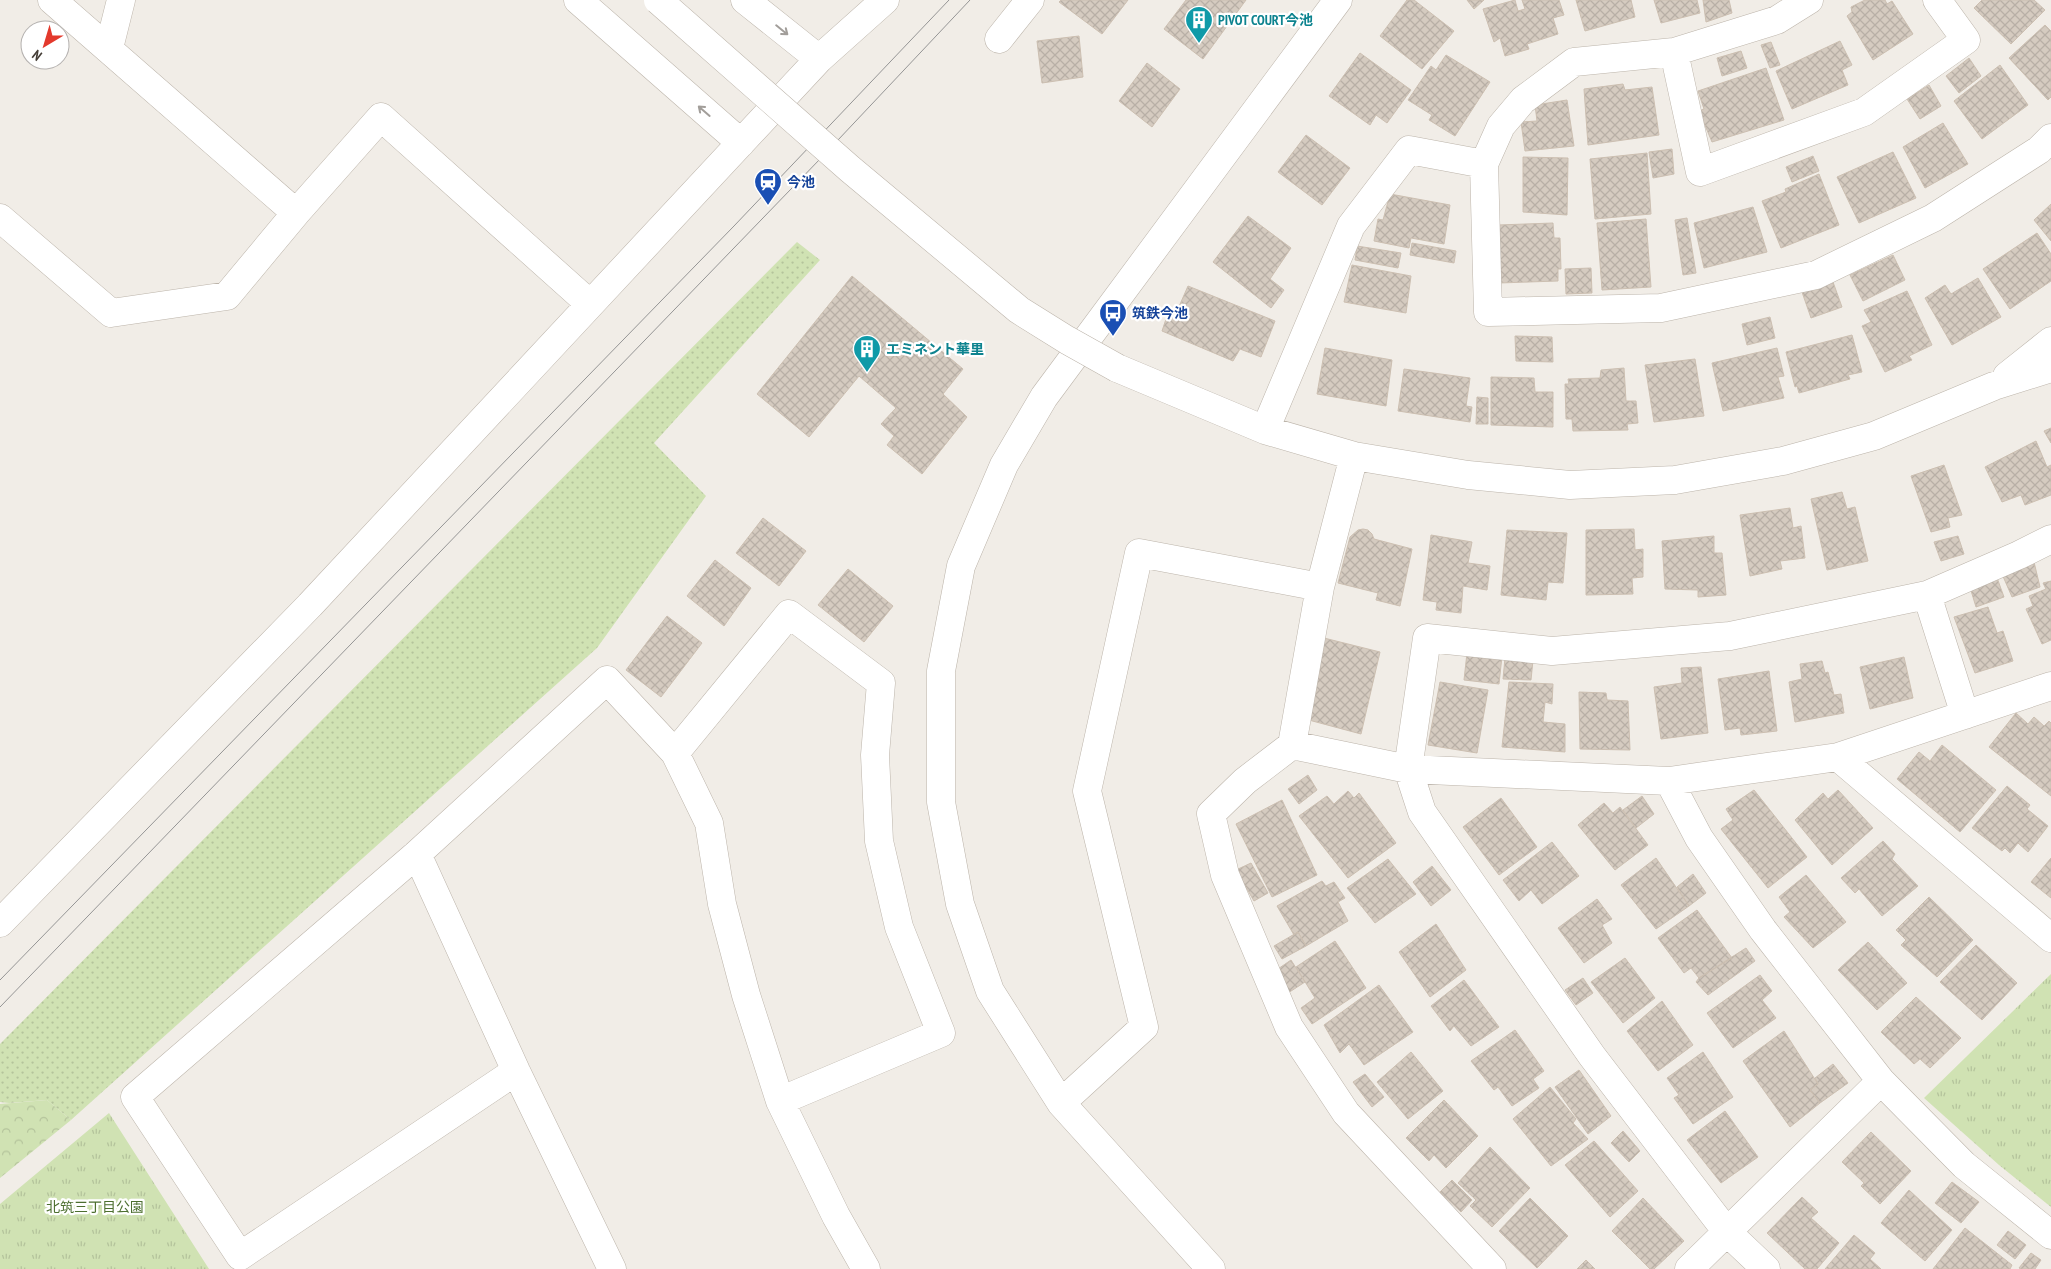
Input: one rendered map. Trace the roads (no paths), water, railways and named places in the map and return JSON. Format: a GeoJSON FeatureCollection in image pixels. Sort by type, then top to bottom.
{"type":"FeatureCollection","features":[{"type":"Feature","properties":{"kind":"street"},"geometry":{"type":"LineString","coordinates":[[52,0],[296,213]]}},
{"type":"Feature","properties":{"kind":"street"},"geometry":{"type":"LineString","coordinates":[[109,48],[121,0]]}},
{"type":"Feature","properties":{"kind":"street"},"geometry":{"type":"LineString","coordinates":[[578,0],[741,143]]}},
{"type":"Feature","properties":{"kind":"street"},"geometry":{"type":"LineString","coordinates":[[658,0],[850,169],[1019,310],[1117,368],[1265,430],[1354,456],[1468,475],[1570,485],[1675,480],[1783,462],[1874,436],[1994,386],[2051,368]]}},
{"type":"Feature","properties":{"kind":"street"},"geometry":{"type":"LineString","coordinates":[[746,0],[819,59]]}},
{"type":"Feature","properties":{"kind":"street"},"geometry":{"type":"LineString","coordinates":[[0,923],[310,605],[819,59],[885,0]]}},
{"type":"Feature","properties":{"kind":"street"},"geometry":{"type":"LineString","coordinates":[[999,39],[1030,0]]}},
{"type":"Feature","properties":{"kind":"street"},"geometry":{"type":"LineString","coordinates":[[1211,1269],[1061,1103],[990,991],[960,904],[941,802],[941,671],[961,566],[1004,465],[1044,397],[1338,0]]}},
{"type":"Feature","properties":{"kind":"street"},"geometry":{"type":"LineString","coordinates":[[1809,0],[1777,20],[1674,52],[1574,62],[1522,100],[1501,126],[1484,164],[1488,312],[1661,308],[1816,275],[1933,218],[2038,150],[2051,138]]}},
{"type":"Feature","properties":{"kind":"street"},"geometry":{"type":"LineString","coordinates":[[1674,52],[1700,172],[1864,112],[1966,40],[1937,0]]}},
{"type":"Feature","properties":{"kind":"street"},"geometry":{"type":"LineString","coordinates":[[0,218],[111,313],[227,296],[296,213],[381,117],[590,304]]}},
{"type":"Feature","properties":{"kind":"street"},"geometry":{"type":"LineString","coordinates":[[1265,430],[1351,226],[1409,150],[1484,164]]}},
{"type":"Feature","properties":{"kind":"street"},"geometry":{"type":"LineString","coordinates":[[1994,386],[2051,341]]}},
{"type":"Feature","properties":{"kind":"street"},"geometry":{"type":"LineString","coordinates":[[1354,456],[1320,587],[1292,745],[1245,781],[1211,814],[1225,875],[1289,1026],[1346,1113],[1492,1269]]}},
{"type":"Feature","properties":{"kind":"street"},"geometry":{"type":"LineString","coordinates":[[1766,1269],[1727,1232],[1592,1056],[1422,812],[1408,769],[1426,638],[1552,651],[1730,636],[1927,595],[2051,539]]}},
{"type":"Feature","properties":{"kind":"street"},"geometry":{"type":"LineString","coordinates":[[1061,1103],[1144,1026],[1087,791],[1139,553],[1320,587]]}},
{"type":"Feature","properties":{"kind":"street"},"geometry":{"type":"LineString","coordinates":[[1927,595],[1965,714]]}},
{"type":"Feature","properties":{"kind":"street"},"geometry":{"type":"LineString","coordinates":[[675,753],[789,614],[881,683],[875,755],[879,841],[899,927],[941,1033],[780,1101]]}},
{"type":"Feature","properties":{"kind":"street"},"geometry":{"type":"LineString","coordinates":[[516,1071],[244,1263],[135,1097],[417,854],[607,680],[675,753],[709,823],[722,904],[746,995],[780,1101],[836,1216],[866,1269]]}},
{"type":"Feature","properties":{"kind":"street"},"geometry":{"type":"LineString","coordinates":[[1292,745],[1408,769],[1669,781],[1838,757],[2051,686]]}},
{"type":"Feature","properties":{"kind":"street"},"geometry":{"type":"LineString","coordinates":[[1838,757],[2051,938]]}},
{"type":"Feature","properties":{"kind":"street"},"geometry":{"type":"LineString","coordinates":[[1669,781],[1699,838],[1763,930],[1881,1080],[1964,1165],[2051,1235]]}},
{"type":"Feature","properties":{"kind":"street"},"geometry":{"type":"LineString","coordinates":[[417,854],[516,1071],[611,1269]]}},
{"type":"Feature","properties":{"kind":"street"},"geometry":{"type":"LineString","coordinates":[[1689,1269],[1881,1080]]}},
{"type":"Feature","properties":{"kind":"tram line"},"geometry":{"type":"LineString","coordinates":[[0,980],[734,226],[949,0]]}},
{"type":"Feature","properties":{"kind":"tram line"},"geometry":{"type":"LineString","coordinates":[[0,1007],[821,158],[970,0]]}},
{"type":"Feature","properties":{"kind":"place","name":"PIVOT COURT今池"},"geometry":{"type":"Point","coordinates":[1199,44]}},
{"type":"Feature","properties":{"kind":"place","name":"今池"},"geometry":{"type":"Point","coordinates":[768,206]}},
{"type":"Feature","properties":{"kind":"place","name":"筑鉄今池"},"geometry":{"type":"Point","coordinates":[1113,337]}},
{"type":"Feature","properties":{"kind":"place","name":"エミネント華里"},"geometry":{"type":"Point","coordinates":[867,373]}},
{"type":"Feature","properties":{"kind":"park label","name":"北筑三丁目公園"},"geometry":{"type":"Point","coordinates":[95,1207]}}]}
